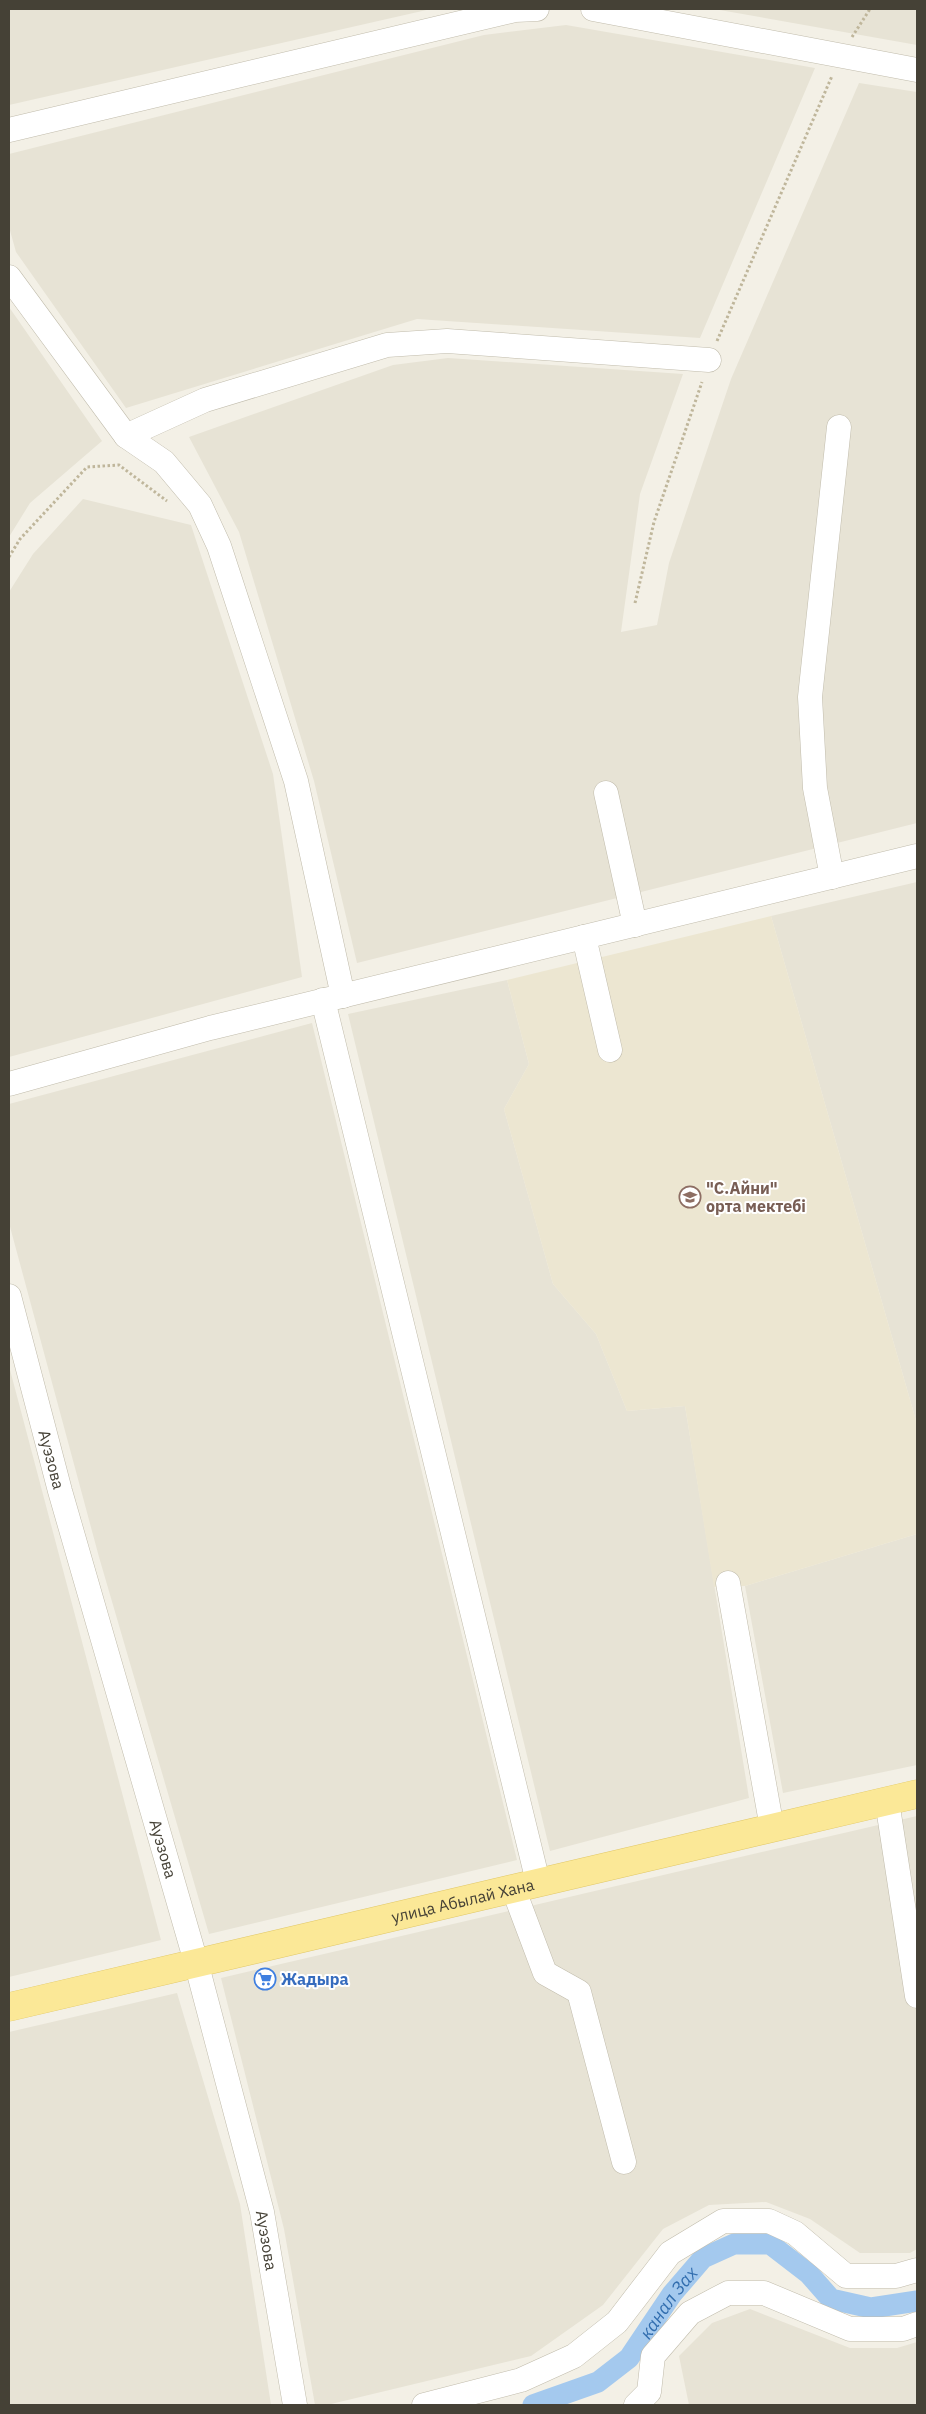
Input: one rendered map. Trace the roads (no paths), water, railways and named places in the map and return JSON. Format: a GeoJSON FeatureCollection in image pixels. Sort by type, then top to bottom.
{"type":"FeatureCollection","features":[{"type":"Feature","properties":{"kind":"main road","name":"улица Абылай Хана"},"geometry":{"type":"LineString","coordinates":[[9,2007],[917,1794]]}},
{"type":"Feature","properties":{"kind":"street"},"geometry":{"type":"LineString","coordinates":[[9,130],[515,10],[537,9]]}},
{"type":"Feature","properties":{"kind":"street"},"geometry":{"type":"LineString","coordinates":[[593,9],[917,70]]}},
{"type":"Feature","properties":{"kind":"street"},"geometry":{"type":"LineString","coordinates":[[9,278],[126,436],[164,462],[200,506],[219,546],[296,781],[333,998],[545,1973],[579,1992],[624,2162]]}},
{"type":"Feature","properties":{"kind":"street"},"geometry":{"type":"LineString","coordinates":[[126,436],[205,400],[388,345],[447,341],[709,360]]}},
{"type":"Feature","properties":{"kind":"street"},"geometry":{"type":"LineString","coordinates":[[832,877],[815,788],[810,697],[839,427]]}},
{"type":"Feature","properties":{"kind":"street"},"geometry":{"type":"LineString","coordinates":[[606,792],[635,925]]}},
{"type":"Feature","properties":{"kind":"street"},"geometry":{"type":"LineString","coordinates":[[9,1084],[210,1028],[917,856]]}},
{"type":"Feature","properties":{"kind":"street"},"geometry":{"type":"LineString","coordinates":[[584,937],[610,1050]]}},
{"type":"Feature","properties":{"kind":"street","name":"Ауэзова"},"geometry":{"type":"LineString","coordinates":[[9,1296],[60,1491],[196,1962],[262,2212],[295,2405]]}},
{"type":"Feature","properties":{"kind":"street"},"geometry":{"type":"LineString","coordinates":[[728,1583],[772,1828]]}},
{"type":"Feature","properties":{"kind":"street"},"geometry":{"type":"LineString","coordinates":[[887,1801],[917,1996]]}},
{"type":"Feature","properties":{"kind":"street"},"geometry":{"type":"LineString","coordinates":[[424,2405],[521,2380],[574,2356],[617,2322],[670,2252],[723,2222],[769,2222],[786,2229],[795,2233],[846,2276],[896,2276],[917,2270]]}},
{"type":"Feature","properties":{"kind":"street"},"geometry":{"type":"LineString","coordinates":[[649,2401],[653,2356],[690,2313],[728,2294],[764,2294],[850,2329],[903,2329],[917,2324]]}},
{"type":"Feature","properties":{"kind":"waterway","name":"канал Зах"},"geometry":{"type":"LineString","coordinates":[[533,2405],[598,2382],[629,2358],[672,2294],[703,2258],[734,2244],[770,2244],[809,2274],[831,2299],[871,2308],[917,2301]]}},
{"type":"Feature","properties":{"kind":"place","name":"\"С.Айни\" орта мектебі"},"geometry":{"type":"Point","coordinates":[690,1197]}},
{"type":"Feature","properties":{"kind":"place","name":"Жадыра"},"geometry":{"type":"Point","coordinates":[265,1979]}}]}
